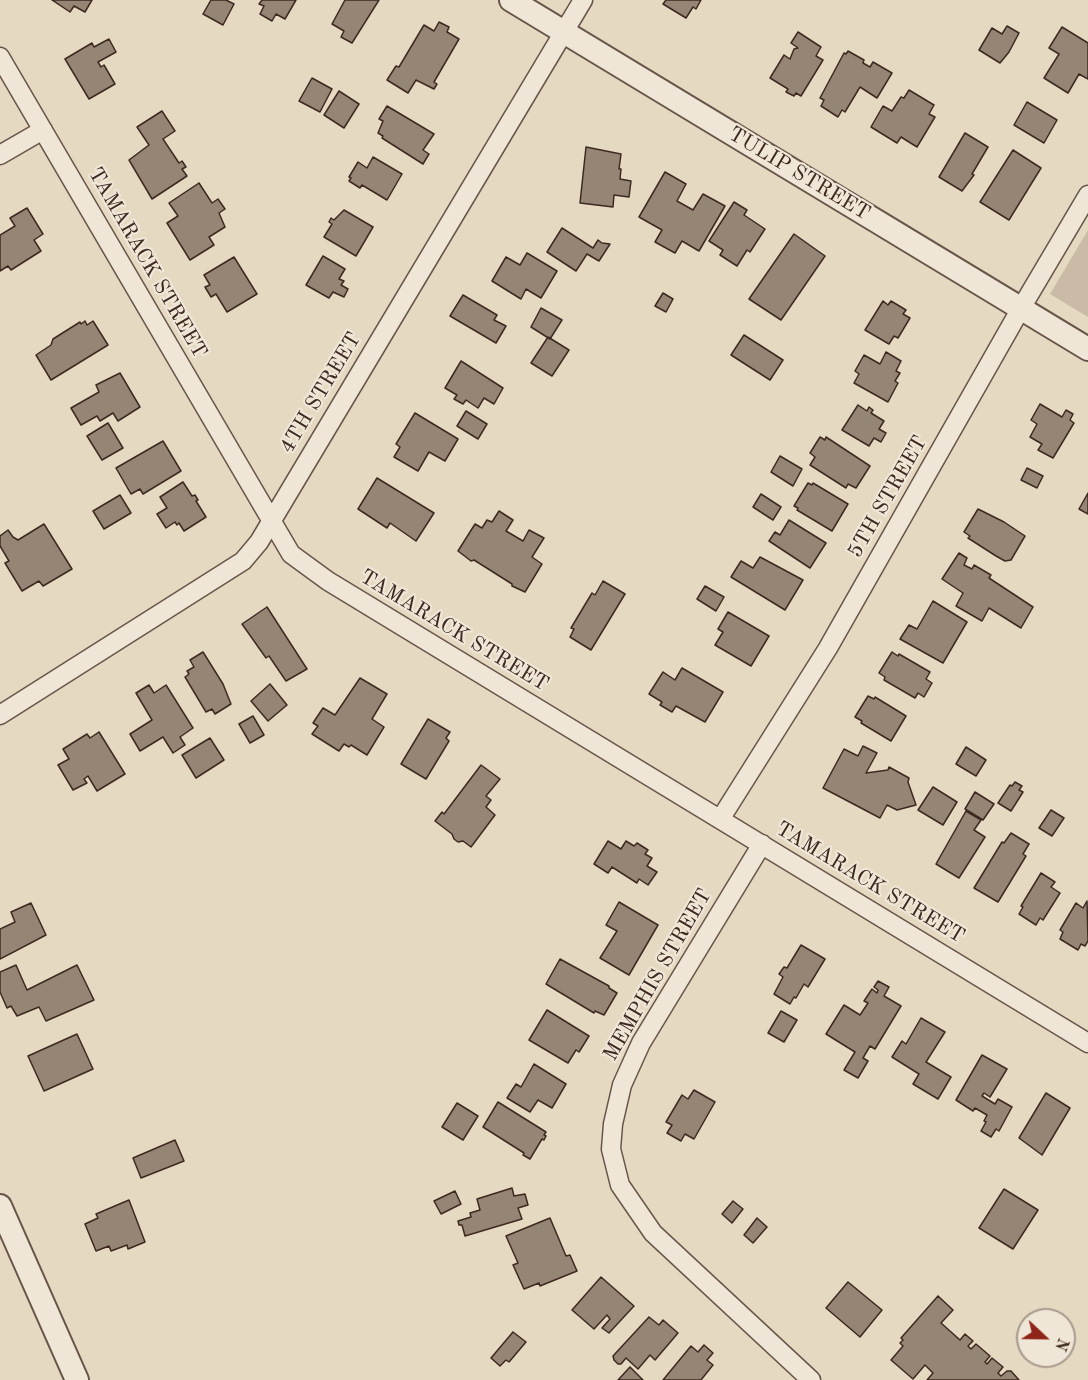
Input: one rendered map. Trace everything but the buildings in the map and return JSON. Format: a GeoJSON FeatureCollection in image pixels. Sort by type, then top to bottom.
{"type":"FeatureCollection","features":[{"type":"Feature","properties":{"kind":"street","name":"TULIP STREET"},"geometry":{"type":"LineString","coordinates":[[510,0],[1088,349]]}},
{"type":"Feature","properties":{"kind":"street","name":"4TH STREET"},"geometry":{"type":"LineString","coordinates":[[0,715],[243,561],[259,542],[583,0]]}},
{"type":"Feature","properties":{"kind":"street","name":"TAMARACK STREET"},"geometry":{"type":"LineString","coordinates":[[0,57],[291,554],[328,582],[721,818],[1088,1043]]}},
{"type":"Feature","properties":{"kind":"street"},"geometry":{"type":"LineString","coordinates":[[0,155],[43,130]]}},
{"type":"Feature","properties":{"kind":"street","name":"5TH STREET"},"geometry":{"type":"LineString","coordinates":[[721,818],[828,648],[1088,195]]}},
{"type":"Feature","properties":{"kind":"street","name":"MEMPHIS STREET"},"geometry":{"type":"LineString","coordinates":[[762,844],[641,1043],[622,1085],[613,1124],[611,1149],[620,1185],[652,1233],[811,1380]]}},
{"type":"Feature","properties":{"kind":"street"},"geometry":{"type":"LineString","coordinates":[[0,1206],[77,1380]]}},
{"type":"Feature","properties":{"kind":"shaded area"},"geometry":{"type":"Polygon","coordinates":[[[1088,230],[1088,317],[1050,294],[1088,230]]]}}]}
